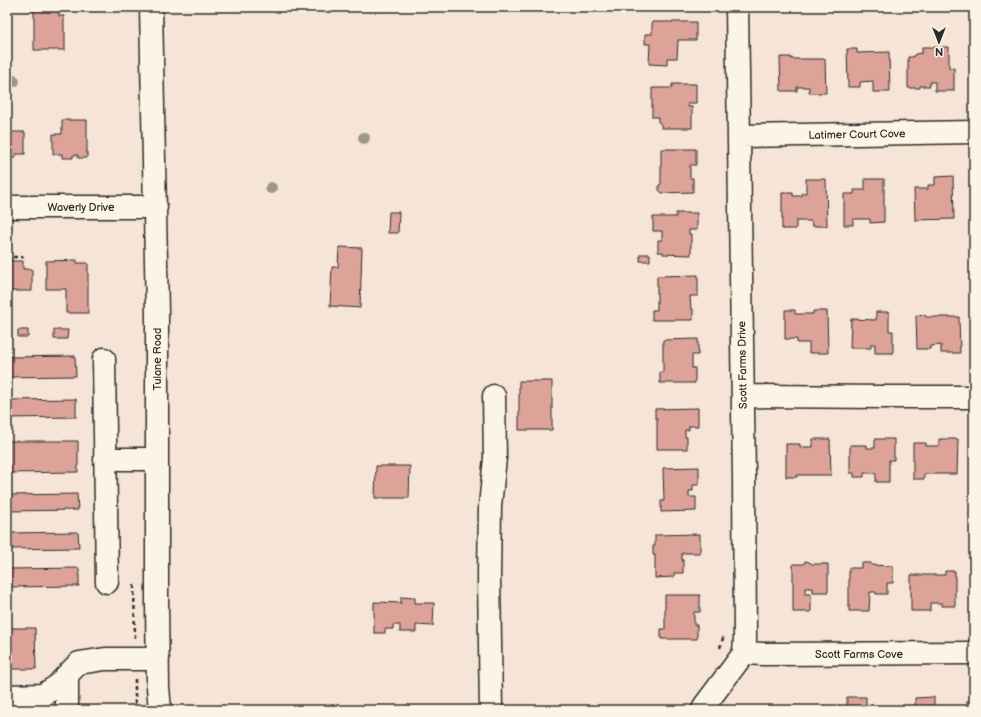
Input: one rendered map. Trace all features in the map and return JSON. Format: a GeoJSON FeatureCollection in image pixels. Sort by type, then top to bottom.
{"type":"FeatureCollection","features":[{"type":"Feature","properties":{"kind":"street","name":"Tulane Road"},"geometry":{"type":"LineString","coordinates":[[151,7],[156,206],[158,687],[160,710]]}},
{"type":"Feature","properties":{"kind":"street","name":"Scott Farms Drive"},"geometry":{"type":"LineString","coordinates":[[737,7],[743,396],[744,653]]}},
{"type":"Feature","properties":{"kind":"street","name":"Latimer Court Cove"},"geometry":{"type":"LineString","coordinates":[[740,136],[974,132]]}},
{"type":"Feature","properties":{"kind":"street","name":"Waverly Drive"},"geometry":{"type":"LineString","coordinates":[[7,207],[156,206]]}},
{"type":"Feature","properties":{"kind":"street"},"geometry":{"type":"LineString","coordinates":[[104,359],[107,582]]}},
{"type":"Feature","properties":{"kind":"street"},"geometry":{"type":"LineString","coordinates":[[491,710],[489,576],[490,506],[495,458],[494,396]]}},
{"type":"Feature","properties":{"kind":"street"},"geometry":{"type":"LineString","coordinates":[[743,396],[974,397]]}},
{"type":"Feature","properties":{"kind":"street"},"geometry":{"type":"LineString","coordinates":[[105,459],[157,459]]}},
{"type":"Feature","properties":{"kind":"street"},"geometry":{"type":"LineString","coordinates":[[703,710],[705,705],[744,653]]}},
{"type":"Feature","properties":{"kind":"street","name":"Scott Farms Cove"},"geometry":{"type":"LineString","coordinates":[[744,653],[974,653]]}},
{"type":"Feature","properties":{"kind":"street"},"geometry":{"type":"LineString","coordinates":[[7,696],[43,695],[57,686],[79,663],[105,659],[158,659]]}},
{"type":"Feature","properties":{"kind":"street"},"geometry":{"type":"LineString","coordinates":[[67,675],[67,710]]}},
{"type":"Feature","properties":{"kind":"path"},"geometry":{"type":"LineString","coordinates":[[10,261],[10,257],[27,257]]}},
{"type":"Feature","properties":{"kind":"building"},"geometry":{"type":"Polygon","coordinates":[[[34,7],[59,7],[59,16],[64,16],[65,50],[34,50],[34,7]]]}},
{"type":"Feature","properties":{"kind":"building"},"geometry":{"type":"Polygon","coordinates":[[[652,22],[696,22],[696,40],[678,40],[677,58],[667,58],[667,65],[649,64],[650,44],[645,44],[645,34],[652,34],[652,22]]]}},
{"type":"Feature","properties":{"kind":"building"},"geometry":{"type":"Polygon","coordinates":[[[922,47],[949,47],[949,68],[954,68],[954,91],[935,91],[935,82],[930,82],[930,86],[908,88],[908,57],[913,57],[915,54],[922,53],[922,47]]]}},
{"type":"Feature","properties":{"kind":"building"},"geometry":{"type":"Polygon","coordinates":[[[847,49],[857,49],[857,53],[889,52],[890,92],[873,92],[873,81],[860,82],[860,87],[848,87],[847,49]]]}},
{"type":"Feature","properties":{"kind":"building"},"geometry":{"type":"Polygon","coordinates":[[[780,57],[791,57],[791,59],[825,59],[826,93],[809,93],[809,87],[797,87],[797,91],[781,91],[780,57]]]}},
{"type":"Feature","properties":{"kind":"building"},"geometry":{"type":"Polygon","coordinates":[[[672,84],[696,84],[696,103],[688,103],[688,107],[692,107],[692,128],[661,128],[661,124],[658,122],[658,117],[652,117],[652,88],[672,88],[672,84]]]}},
{"type":"Feature","properties":{"kind":"building"},"geometry":{"type":"Polygon","coordinates":[[[62,120],[87,120],[87,158],[78,158],[78,155],[73,155],[73,158],[62,158],[62,154],[53,154],[53,134],[62,134],[62,120]]]}},
{"type":"Feature","properties":{"kind":"building"},"geometry":{"type":"Polygon","coordinates":[[[7,132],[25,132],[25,154],[16,154],[16,158],[7,158],[7,132]]]}},
{"type":"Feature","properties":{"kind":"building"},"geometry":{"type":"Polygon","coordinates":[[[661,149],[696,149],[696,165],[690,165],[690,178],[693,178],[693,192],[662,193],[659,190],[659,185],[661,184],[661,149]]]}},
{"type":"Feature","properties":{"kind":"building"},"geometry":{"type":"Polygon","coordinates":[[[953,176],[954,219],[915,220],[914,189],[928,189],[928,185],[935,185],[935,177],[953,176]]]}},
{"type":"Feature","properties":{"kind":"building"},"geometry":{"type":"Polygon","coordinates":[[[806,179],[826,179],[827,226],[812,226],[811,221],[796,221],[796,229],[782,229],[782,193],[793,193],[793,196],[802,196],[802,193],[806,193],[806,179]]]}},
{"type":"Feature","properties":{"kind":"building"},"geometry":{"type":"Polygon","coordinates":[[[865,179],[884,179],[884,222],[870,223],[870,219],[853,219],[853,225],[844,225],[844,194],[854,194],[854,190],[865,190],[865,179]]]}},
{"type":"Feature","properties":{"kind":"building"},"geometry":{"type":"Polygon","coordinates":[[[970,180],[974,180],[974,216],[970,216],[970,180]]]}},
{"type":"Feature","properties":{"kind":"building"},"geometry":{"type":"Polygon","coordinates":[[[389,212],[399,212],[398,233],[388,233],[389,212]]]}},
{"type":"Feature","properties":{"kind":"building"},"geometry":{"type":"Polygon","coordinates":[[[676,213],[697,213],[697,230],[689,230],[689,234],[691,234],[691,255],[663,254],[663,252],[658,252],[658,240],[662,240],[662,231],[653,231],[653,217],[676,217],[676,213]]]}},
{"type":"Feature","properties":{"kind":"building"},"geometry":{"type":"Polygon","coordinates":[[[339,247],[362,248],[360,308],[330,306],[332,267],[338,267],[339,247]]]}},
{"type":"Feature","properties":{"kind":"building"},"geometry":{"type":"Polygon","coordinates":[[[640,254],[650,254],[650,261],[640,261],[640,254]]]}},
{"type":"Feature","properties":{"kind":"building"},"geometry":{"type":"Polygon","coordinates":[[[77,260],[77,263],[88,263],[88,313],[66,313],[66,289],[46,289],[46,261],[77,260]]]}},
{"type":"Feature","properties":{"kind":"building"},"geometry":{"type":"Polygon","coordinates":[[[7,261],[23,261],[23,269],[32,269],[32,291],[7,291],[7,261]]]}},
{"type":"Feature","properties":{"kind":"building"},"geometry":{"type":"Polygon","coordinates":[[[698,275],[698,296],[690,296],[691,309],[693,309],[693,320],[652,320],[652,310],[657,310],[657,276],[698,275]]]}},
{"type":"Feature","properties":{"kind":"building"},"geometry":{"type":"Polygon","coordinates":[[[785,310],[795,310],[795,314],[813,314],[813,311],[827,311],[828,353],[809,353],[809,343],[797,343],[797,339],[785,339],[785,310]]]}},
{"type":"Feature","properties":{"kind":"building"},"geometry":{"type":"Polygon","coordinates":[[[876,312],[889,312],[889,331],[893,331],[893,353],[875,353],[875,344],[871,344],[871,348],[850,348],[851,319],[876,320],[876,312]]]}},
{"type":"Feature","properties":{"kind":"building"},"geometry":{"type":"Polygon","coordinates":[[[925,315],[926,317],[959,317],[960,353],[941,353],[941,345],[930,346],[930,349],[917,349],[916,316],[925,315]]]}},
{"type":"Feature","properties":{"kind":"building"},"geometry":{"type":"Polygon","coordinates":[[[18,330],[28,330],[28,337],[18,337],[18,330]]]}},
{"type":"Feature","properties":{"kind":"building"},"geometry":{"type":"Polygon","coordinates":[[[54,330],[68,330],[67,339],[54,339],[54,330]]]}},
{"type":"Feature","properties":{"kind":"building"},"geometry":{"type":"Polygon","coordinates":[[[698,339],[698,355],[692,355],[692,368],[695,368],[695,383],[660,383],[660,372],[663,372],[663,340],[698,339]]]}},
{"type":"Feature","properties":{"kind":"building"},"geometry":{"type":"Polygon","coordinates":[[[75,356],[76,376],[7,377],[7,357],[75,356]]]}},
{"type":"Feature","properties":{"kind":"building"},"geometry":{"type":"Polygon","coordinates":[[[519,381],[552,381],[552,430],[519,430],[519,381]]]}},
{"type":"Feature","properties":{"kind":"building"},"geometry":{"type":"Polygon","coordinates":[[[76,399],[76,417],[7,418],[7,400],[76,399]]]}},
{"type":"Feature","properties":{"kind":"building"},"geometry":{"type":"Polygon","coordinates":[[[698,408],[698,426],[689,426],[689,430],[685,430],[685,437],[687,437],[687,449],[657,449],[657,418],[655,418],[655,409],[698,408]]]}},
{"type":"Feature","properties":{"kind":"building"},"geometry":{"type":"Polygon","coordinates":[[[813,439],[830,439],[831,475],[797,475],[797,477],[786,477],[786,444],[800,444],[800,447],[813,447],[813,439]]]}},
{"type":"Feature","properties":{"kind":"building"},"geometry":{"type":"Polygon","coordinates":[[[875,439],[894,439],[894,460],[889,460],[889,482],[876,482],[876,473],[864,473],[864,477],[854,477],[854,473],[850,473],[850,445],[867,445],[867,448],[875,448],[875,439]]]}},
{"type":"Feature","properties":{"kind":"building"},"geometry":{"type":"Polygon","coordinates":[[[939,439],[958,439],[957,474],[924,474],[924,479],[913,479],[913,443],[926,443],[926,446],[939,446],[939,439]]]}},
{"type":"Feature","properties":{"kind":"building"},"geometry":{"type":"Polygon","coordinates":[[[7,441],[78,441],[78,472],[7,473],[7,441]]]}},
{"type":"Feature","properties":{"kind":"building"},"geometry":{"type":"Polygon","coordinates":[[[376,466],[410,466],[409,498],[375,498],[376,466]]]}},
{"type":"Feature","properties":{"kind":"building"},"geometry":{"type":"Polygon","coordinates":[[[699,467],[699,485],[693,485],[693,491],[689,491],[689,497],[696,497],[696,511],[661,512],[661,501],[664,501],[663,468],[699,467]]]}},
{"type":"Feature","properties":{"kind":"building"},"geometry":{"type":"Polygon","coordinates":[[[77,494],[78,510],[7,511],[7,495],[77,494]]]}},
{"type":"Feature","properties":{"kind":"building"},"geometry":{"type":"Polygon","coordinates":[[[78,532],[79,548],[7,549],[7,533],[78,532]]]}},
{"type":"Feature","properties":{"kind":"building"},"geometry":{"type":"Polygon","coordinates":[[[700,534],[700,553],[682,553],[683,573],[674,573],[674,577],[655,578],[655,555],[653,555],[653,546],[655,546],[655,535],[700,534]]]}},
{"type":"Feature","properties":{"kind":"building"},"geometry":{"type":"Polygon","coordinates":[[[805,561],[812,564],[828,564],[828,592],[813,592],[813,588],[805,588],[805,594],[811,594],[811,612],[793,612],[793,564],[804,564],[805,561]]]}},
{"type":"Feature","properties":{"kind":"building"},"geometry":{"type":"Polygon","coordinates":[[[861,563],[893,566],[893,583],[887,583],[887,594],[876,594],[876,592],[870,592],[869,611],[849,611],[849,568],[861,568],[861,563]]]}},
{"type":"Feature","properties":{"kind":"building"},"geometry":{"type":"Polygon","coordinates":[[[79,568],[79,586],[7,587],[7,569],[79,568]]]}},
{"type":"Feature","properties":{"kind":"building"},"geometry":{"type":"Polygon","coordinates":[[[945,571],[955,571],[955,606],[942,606],[942,603],[930,603],[930,611],[911,611],[911,575],[945,575],[945,571]]]}},
{"type":"Feature","properties":{"kind":"building"},"geometry":{"type":"Polygon","coordinates":[[[665,595],[700,595],[700,612],[694,612],[694,625],[697,625],[697,639],[661,639],[661,629],[665,629],[665,595]]]}},
{"type":"Feature","properties":{"kind":"building"},"geometry":{"type":"Polygon","coordinates":[[[401,597],[415,598],[415,603],[434,603],[433,626],[416,625],[416,632],[400,632],[400,625],[393,625],[393,629],[385,629],[385,633],[374,633],[374,602],[401,603],[401,597]]]}},
{"type":"Feature","properties":{"kind":"building"},"geometry":{"type":"Polygon","coordinates":[[[7,628],[35,628],[36,669],[7,669],[7,628]]]}},
{"type":"Feature","properties":{"kind":"building"},"geometry":{"type":"Polygon","coordinates":[[[847,697],[866,697],[866,710],[847,710],[847,697]]]}},
{"type":"Feature","properties":{"kind":"building"},"geometry":{"type":"Polygon","coordinates":[[[934,697],[934,710],[915,710],[915,698],[934,697]]]}},
{"type":"Feature","properties":{"kind":"building"},"geometry":{"type":"Polygon","coordinates":[[[967,701],[974,701],[974,710],[967,710],[967,701]]]}}]}
